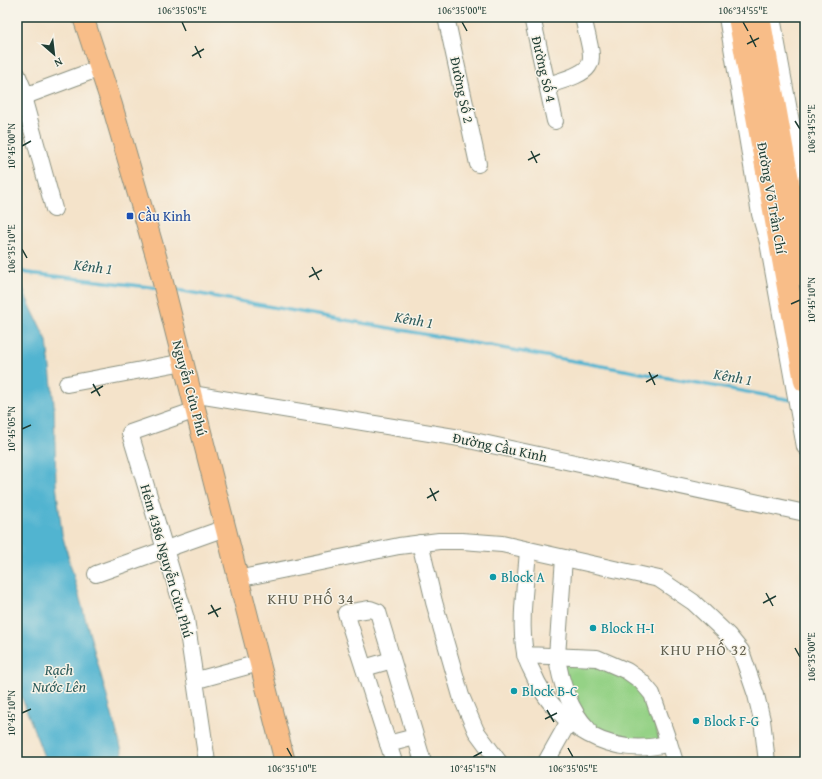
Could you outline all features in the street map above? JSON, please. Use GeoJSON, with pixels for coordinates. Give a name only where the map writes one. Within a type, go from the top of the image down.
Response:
{"type":"FeatureCollection","features":[{"type":"Feature","properties":{"kind":"highway","name":"Đường Võ Trần Chí"},"geometry":{"type":"LineString","coordinates":[[739,17],[800,378]]}},
{"type":"Feature","properties":{"kind":"highway","name":"Đường Võ Trần Chí"},"geometry":{"type":"LineString","coordinates":[[759,17],[805,276]]}},
{"type":"Feature","properties":{"kind":"main road","name":"Nguyễn Cửu Phú"},"geometry":{"type":"LineString","coordinates":[[83,17],[100,68],[158,262],[237,579],[285,762]]}},
{"type":"Feature","properties":{"kind":"street","name":"Đường Số 2"},"geometry":{"type":"LineString","coordinates":[[446,17],[478,164]]}},
{"type":"Feature","properties":{"kind":"street","name":"Đường Số 4"},"geometry":{"type":"LineString","coordinates":[[532,17],[555,121]]}},
{"type":"Feature","properties":{"kind":"street"},"geometry":{"type":"LineString","coordinates":[[548,85],[582,73],[588,69],[592,56],[583,17]]}},
{"type":"Feature","properties":{"kind":"street"},"geometry":{"type":"LineString","coordinates":[[727,17],[760,214],[800,378],[801,424],[805,447]]}},
{"type":"Feature","properties":{"kind":"street"},"geometry":{"type":"LineString","coordinates":[[772,17],[805,199]]}},
{"type":"Feature","properties":{"kind":"street"},"geometry":{"type":"LineString","coordinates":[[22,98],[100,68]]}},
{"type":"Feature","properties":{"kind":"street"},"geometry":{"type":"LineString","coordinates":[[17,74],[22,98],[54,209]]}},
{"type":"Feature","properties":{"kind":"street"},"geometry":{"type":"LineString","coordinates":[[67,384],[184,362]]}},
{"type":"Feature","properties":{"kind":"street","name":"Hẻm 4386 Nguyễn Cửu Phú"},"geometry":{"type":"LineString","coordinates":[[194,402],[130,433],[186,619],[197,680],[207,762]]}},
{"type":"Feature","properties":{"kind":"street","name":"Đường Cầu Kinh"},"geometry":{"type":"LineString","coordinates":[[194,402],[460,438],[805,513]]}},
{"type":"Feature","properties":{"kind":"street"},"geometry":{"type":"LineString","coordinates":[[96,574],[225,528]]}},
{"type":"Feature","properties":{"kind":"street"},"geometry":{"type":"LineString","coordinates":[[237,579],[420,543],[462,541],[502,544],[659,580],[693,602],[728,635],[741,651],[756,695],[762,720],[767,762]]}},
{"type":"Feature","properties":{"kind":"street"},"geometry":{"type":"LineString","coordinates":[[420,543],[434,602],[460,696],[476,731],[499,762]]}},
{"type":"Feature","properties":{"kind":"street"},"geometry":{"type":"LineString","coordinates":[[528,550],[523,638],[526,655],[540,688],[555,708],[569,721],[596,737],[616,746],[648,748],[669,743]]}},
{"type":"Feature","properties":{"kind":"street"},"geometry":{"type":"LineString","coordinates":[[564,558],[557,656],[559,669],[567,694],[580,721],[596,737]]}},
{"type":"Feature","properties":{"kind":"street"},"geometry":{"type":"LineString","coordinates":[[394,762],[346,613],[370,609],[378,612],[423,762]]}},
{"type":"Feature","properties":{"kind":"street"},"geometry":{"type":"LineString","coordinates":[[526,655],[597,658],[627,671],[641,680],[652,694],[675,762]]}},
{"type":"Feature","properties":{"kind":"street"},"geometry":{"type":"LineString","coordinates":[[364,668],[392,660]]}},
{"type":"Feature","properties":{"kind":"street"},"geometry":{"type":"LineString","coordinates":[[197,680],[259,663]]}},
{"type":"Feature","properties":{"kind":"street"},"geometry":{"type":"LineString","coordinates":[[546,762],[569,721]]}},
{"type":"Feature","properties":{"kind":"street"},"geometry":{"type":"LineString","coordinates":[[388,744],[416,736]]}},
{"type":"Feature","properties":{"kind":"green space"},"geometry":{"type":"Polygon","coordinates":[[[560,662],[607,668],[629,677],[638,685],[648,699],[659,739],[644,742],[631,741],[606,735],[595,728],[587,720],[574,699],[560,662]]]}},
{"type":"Feature","properties":{"kind":"water","name":"Rạch Nước Lên"},"geometry":{"type":"Polygon","coordinates":[[[17,269],[26,297],[47,341],[54,404],[56,484],[62,534],[125,762],[46,762],[17,685],[17,269]]]}},
{"type":"Feature","properties":{"kind":"waterway","name":"Kênh 1"},"geometry":{"type":"LineString","coordinates":[[17,270],[28,273],[158,288]]}},
{"type":"Feature","properties":{"kind":"waterway","name":"Kênh 1"},"geometry":{"type":"LineString","coordinates":[[172,289],[792,400]]}},
{"type":"Feature","properties":{"kind":"place","name":"Cầu Kinh"},"geometry":{"type":"Point","coordinates":[130,216]}},
{"type":"Feature","properties":{"kind":"place","name":"Block A"},"geometry":{"type":"Point","coordinates":[493,577]}},
{"type":"Feature","properties":{"kind":"place","name":"Block H-I"},"geometry":{"type":"Point","coordinates":[593,628]}},
{"type":"Feature","properties":{"kind":"place","name":"Block B-C"},"geometry":{"type":"Point","coordinates":[514,691]}},
{"type":"Feature","properties":{"kind":"place","name":"Block F-G"},"geometry":{"type":"Point","coordinates":[696,721]}},
{"type":"Feature","properties":{"kind":"district","name":"KHU PHỐ 34"},"geometry":{"type":"Point","coordinates":[311,599]}},
{"type":"Feature","properties":{"kind":"district","name":"KHU PHỐ 32"},"geometry":{"type":"Point","coordinates":[704,650]}}]}
